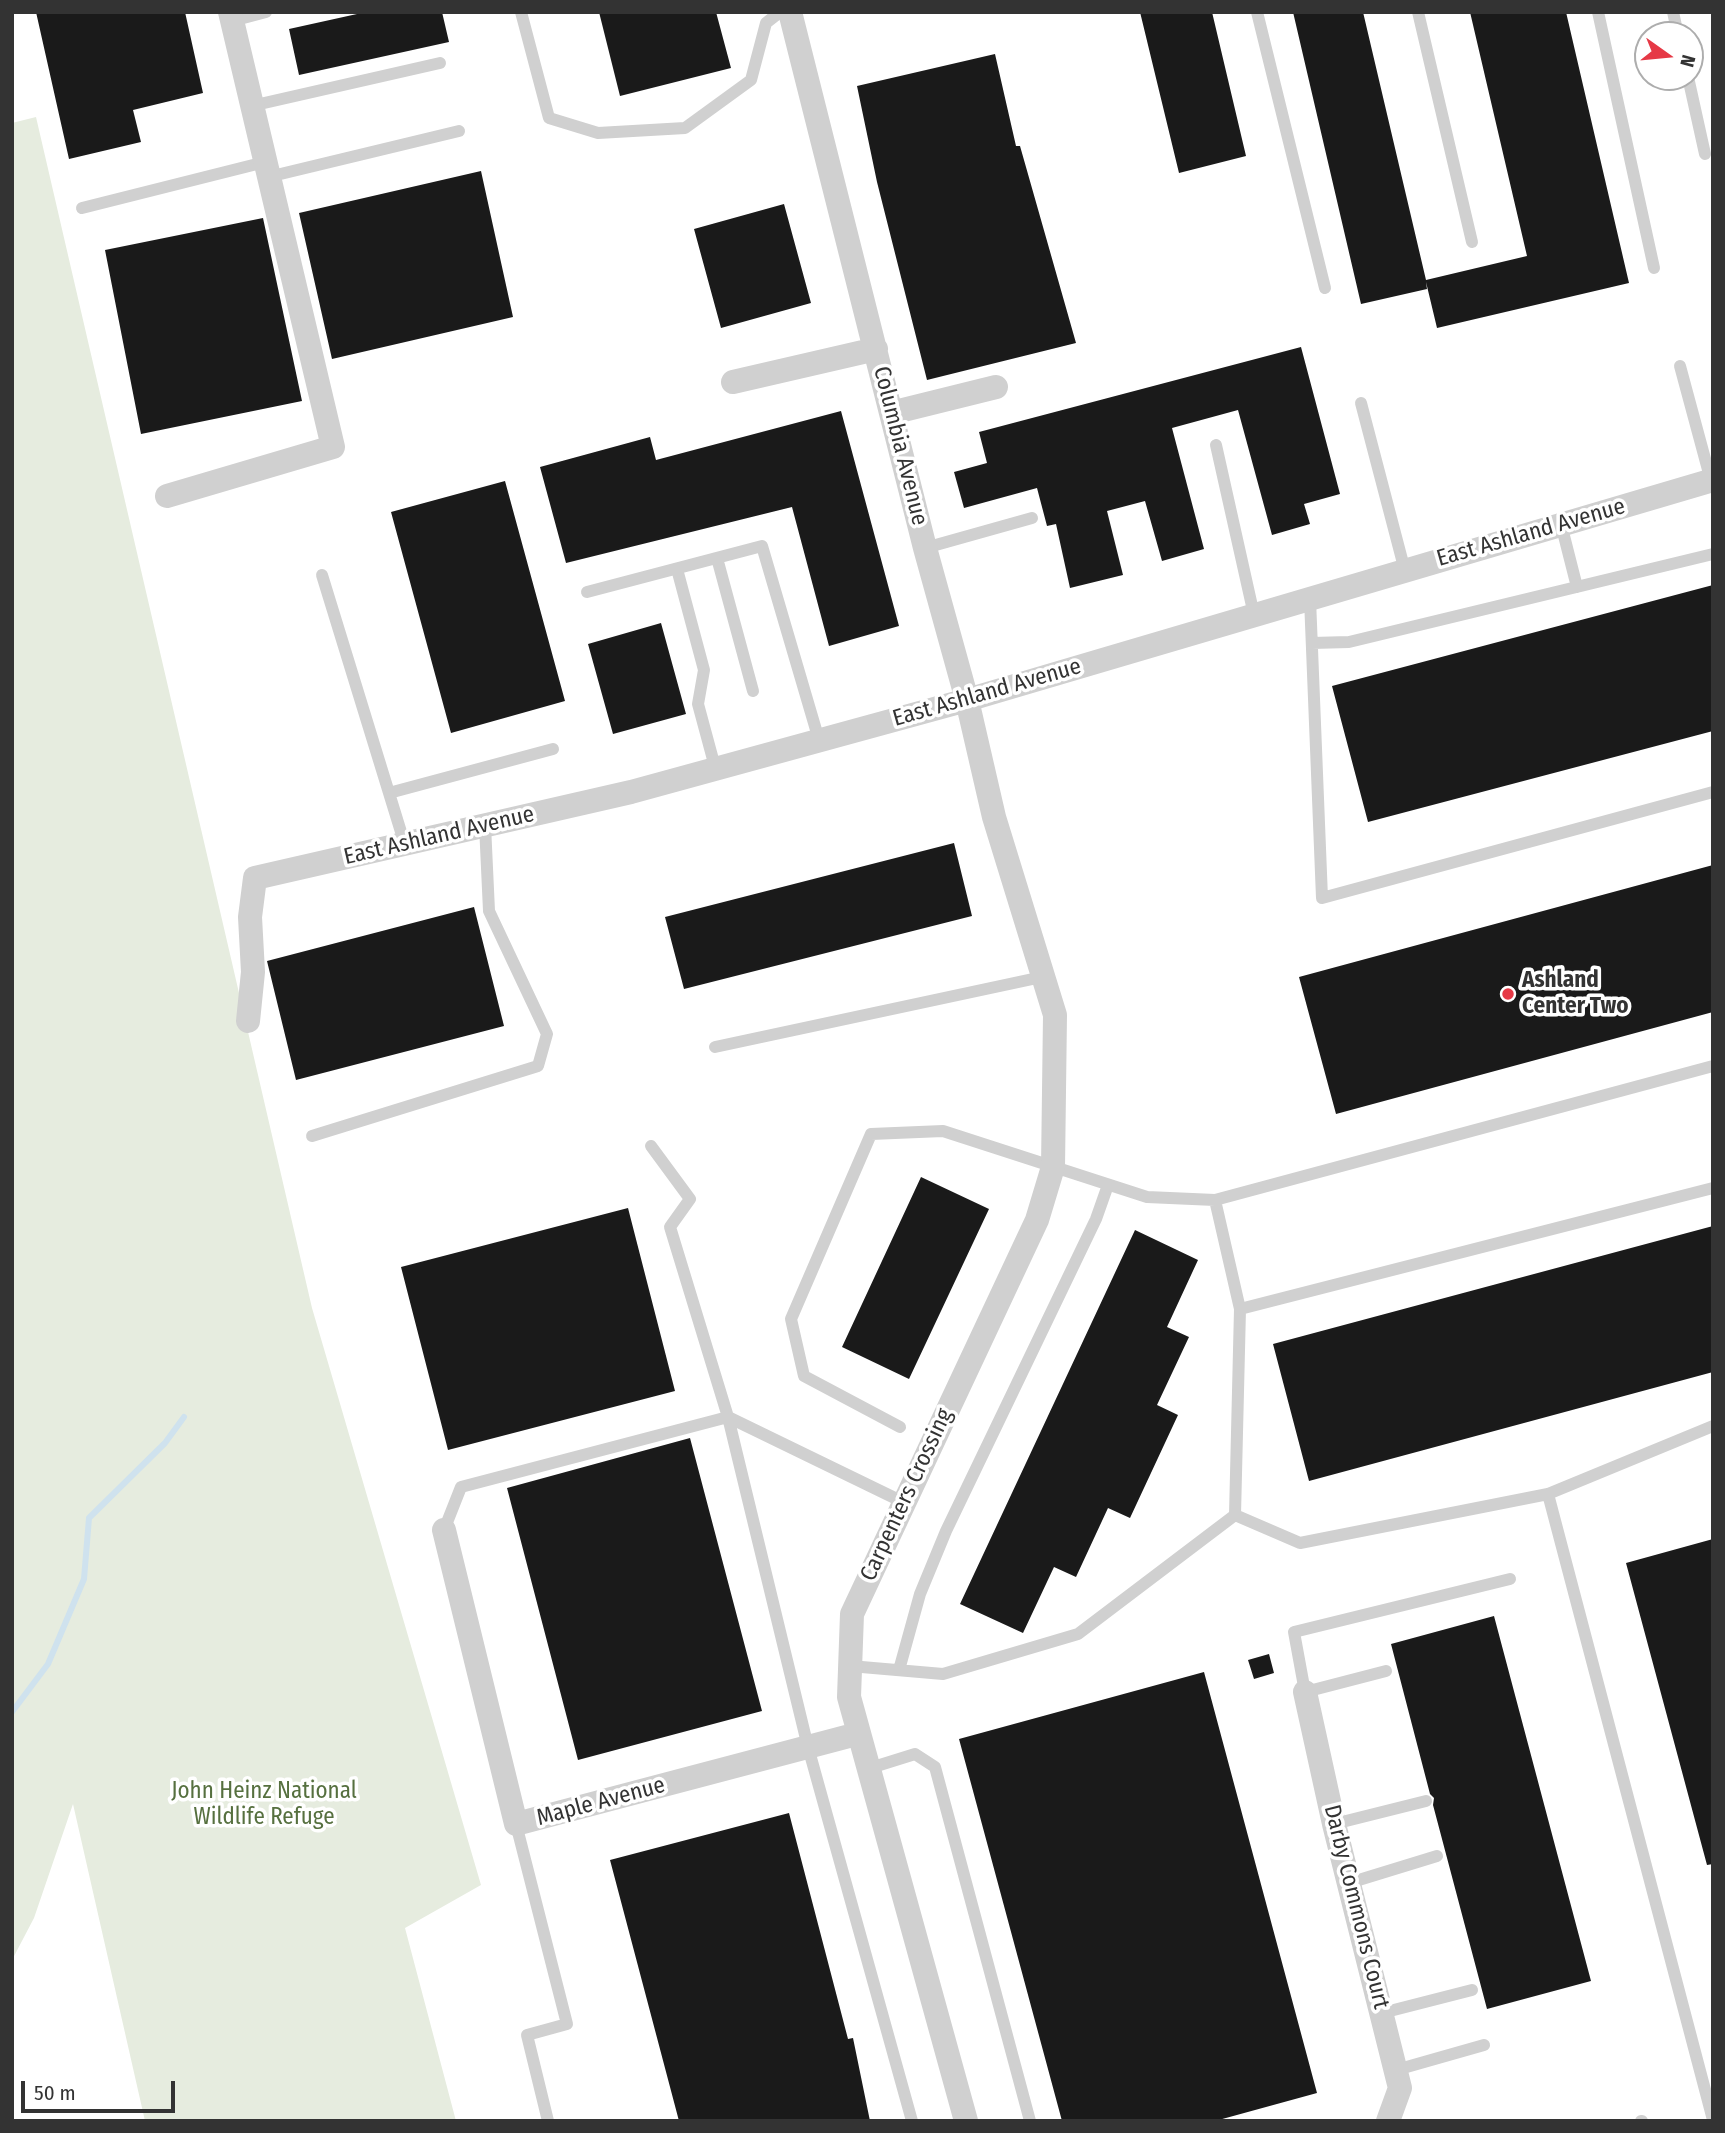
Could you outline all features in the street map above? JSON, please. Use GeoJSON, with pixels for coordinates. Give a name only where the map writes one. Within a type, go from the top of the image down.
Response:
{"type":"FeatureCollection","features":[{"type":"Feature","properties":{"kind":"street","name":"Columbia Avenue"},"geometry":{"type":"LineString","coordinates":[[790,12],[1012,880]]}},
{"type":"Feature","properties":{"kind":"street"},"geometry":{"type":"LineString","coordinates":[[167,496],[333,447],[231,16]]}},
{"type":"Feature","properties":{"kind":"street"},"geometry":{"type":"LineString","coordinates":[[733,382],[876,349]]}},
{"type":"Feature","properties":{"kind":"street"},"geometry":{"type":"LineString","coordinates":[[891,413],[996,387]]}},
{"type":"Feature","properties":{"kind":"street","name":"East Ashland Avenue"},"geometry":{"type":"LineString","coordinates":[[248,1021],[253,972],[250,917],[255,878],[631,792],[967,700],[1712,480]]}},
{"type":"Feature","properties":{"kind":"street","name":"Carpenters Crossing"},"geometry":{"type":"LineString","coordinates":[[966,2121],[857,1734],[849,1697],[850,1666],[852,1614],[1037,1220],[1053,1167],[1055,1015],[1012,880]]}},
{"type":"Feature","properties":{"kind":"street","name":"Maple Avenue"},"geometry":{"type":"LineString","coordinates":[[444,1530],[516,1825],[857,1734]]}},
{"type":"Feature","properties":{"kind":"street","name":"Darby Commons Court"},"geometry":{"type":"LineString","coordinates":[[1305,1692],[1334,1824],[1401,2088],[1388,2121]]}},
{"type":"Feature","properties":{"kind":"lane"},"geometry":{"type":"LineString","coordinates":[[231,16],[266,12]]}},
{"type":"Feature","properties":{"kind":"lane"},"geometry":{"type":"LineString","coordinates":[[521,12],[550,118],[598,134],[685,128],[751,80],[766,23],[780,12]]}},
{"type":"Feature","properties":{"kind":"lane"},"geometry":{"type":"LineString","coordinates":[[1257,12],[1325,288]]}},
{"type":"Feature","properties":{"kind":"lane"},"geometry":{"type":"LineString","coordinates":[[1418,12],[1472,242]]}},
{"type":"Feature","properties":{"kind":"lane"},"geometry":{"type":"LineString","coordinates":[[1598,12],[1654,268]]}},
{"type":"Feature","properties":{"kind":"lane"},"geometry":{"type":"LineString","coordinates":[[253,114],[440,63]]}},
{"type":"Feature","properties":{"kind":"lane"},"geometry":{"type":"LineString","coordinates":[[1691,91],[1705,153]]}},
{"type":"Feature","properties":{"kind":"lane"},"geometry":{"type":"LineString","coordinates":[[82,208],[459,131]]}},
{"type":"Feature","properties":{"kind":"lane"},"geometry":{"type":"LineString","coordinates":[[1680,366],[1712,480]]}},
{"type":"Feature","properties":{"kind":"lane"},"geometry":{"type":"LineString","coordinates":[[1361,403],[1405,571]]}},
{"type":"Feature","properties":{"kind":"lane"},"geometry":{"type":"LineString","coordinates":[[1216,445],[1254,615]]}},
{"type":"Feature","properties":{"kind":"lane"},"geometry":{"type":"LineString","coordinates":[[925,548],[1031,518]]}},
{"type":"Feature","properties":{"kind":"lane"},"geometry":{"type":"LineString","coordinates":[[1561,524],[1577,587]]}},
{"type":"Feature","properties":{"kind":"lane"},"geometry":{"type":"LineString","coordinates":[[587,592],[762,546],[819,740]]}},
{"type":"Feature","properties":{"kind":"lane"},"geometry":{"type":"LineString","coordinates":[[1312,643],[1349,642],[1713,554]]}},
{"type":"Feature","properties":{"kind":"lane"},"geometry":{"type":"LineString","coordinates":[[717,558],[753,691]]}},
{"type":"Feature","properties":{"kind":"lane"},"geometry":{"type":"LineString","coordinates":[[677,569],[704,670],[698,704],[715,767]]}},
{"type":"Feature","properties":{"kind":"lane"},"geometry":{"type":"LineString","coordinates":[[322,575],[405,845]]}},
{"type":"Feature","properties":{"kind":"lane"},"geometry":{"type":"LineString","coordinates":[[1310,599],[1322,898],[1713,792]]}},
{"type":"Feature","properties":{"kind":"lane"},"geometry":{"type":"LineString","coordinates":[[389,793],[553,749]]}},
{"type":"Feature","properties":{"kind":"lane"},"geometry":{"type":"LineString","coordinates":[[312,1136],[538,1066],[547,1034],[489,911],[485,825]]}},
{"type":"Feature","properties":{"kind":"lane"},"geometry":{"type":"LineString","coordinates":[[715,1047],[1042,977]]}},
{"type":"Feature","properties":{"kind":"lane"},"geometry":{"type":"LineString","coordinates":[[900,1427],[804,1377],[792,1319],[871,1134],[943,1131],[1147,1197],[1215,1200],[1713,1066]]}},
{"type":"Feature","properties":{"kind":"lane"},"geometry":{"type":"LineString","coordinates":[[651,1146],[690,1199],[670,1227],[727,1417],[808,1747],[912,2121]]}},
{"type":"Feature","properties":{"kind":"lane"},"geometry":{"type":"LineString","coordinates":[[899,1670],[920,1594],[946,1531],[1096,1219],[1108,1185]]}},
{"type":"Feature","properties":{"kind":"lane"},"geometry":{"type":"LineString","coordinates":[[1240,1309],[1713,1188]]}},
{"type":"Feature","properties":{"kind":"lane"},"geometry":{"type":"LineString","coordinates":[[1215,1200],[1240,1309],[1235,1514]]}},
{"type":"Feature","properties":{"kind":"lane"},"geometry":{"type":"LineString","coordinates":[[444,1530],[461,1487],[727,1417],[904,1502]]}},
{"type":"Feature","properties":{"kind":"lane"},"geometry":{"type":"LineString","coordinates":[[1235,1514],[1300,1543],[1548,1494],[1713,1426]]}},
{"type":"Feature","properties":{"kind":"lane"},"geometry":{"type":"LineString","coordinates":[[1548,1494],[1713,2120]]}},
{"type":"Feature","properties":{"kind":"lane"},"geometry":{"type":"LineString","coordinates":[[850,1666],[943,1674],[1078,1634],[1235,1514]]}},
{"type":"Feature","properties":{"kind":"lane"},"geometry":{"type":"LineString","coordinates":[[1386,1671],[1305,1692],[1294,1632],[1510,1579]]}},
{"type":"Feature","properties":{"kind":"lane"},"geometry":{"type":"LineString","coordinates":[[867,1769],[915,1754],[935,1767],[1030,2121]]}},
{"type":"Feature","properties":{"kind":"lane"},"geometry":{"type":"LineString","coordinates":[[1334,1824],[1426,1801]]}},
{"type":"Feature","properties":{"kind":"lane"},"geometry":{"type":"LineString","coordinates":[[516,1825],[567,2024],[527,2035],[548,2121]]}},
{"type":"Feature","properties":{"kind":"lane"},"geometry":{"type":"LineString","coordinates":[[1349,1883],[1437,1856]]}},
{"type":"Feature","properties":{"kind":"lane"},"geometry":{"type":"LineString","coordinates":[[1382,2013],[1472,1990]]}},
{"type":"Feature","properties":{"kind":"lane"},"geometry":{"type":"LineString","coordinates":[[1396,2070],[1484,2045]]}},
{"type":"Feature","properties":{"kind":"green space","name":"John Heinz National Wildlife Refuge"},"geometry":{"type":"Polygon","coordinates":[[[36,117],[312,1308],[481,1885],[405,1928],[456,2121],[145,2121],[73,1804],[34,1918],[12,1960],[12,123],[36,117]]]}},
{"type":"Feature","properties":{"kind":"building"},"geometry":{"type":"Polygon","coordinates":[[[36,12],[185,12],[203,93],[133,110],[141,142],[69,159],[36,12]]]}},
{"type":"Feature","properties":{"kind":"building"},"geometry":{"type":"Polygon","coordinates":[[[366,12],[442,12],[449,42],[299,75],[289,29],[366,12]]]}},
{"type":"Feature","properties":{"kind":"building"},"geometry":{"type":"Polygon","coordinates":[[[599,12],[716,12],[731,68],[620,96],[599,12]]]}},
{"type":"Feature","properties":{"kind":"building"},"geometry":{"type":"Polygon","coordinates":[[[1140,12],[1212,12],[1246,156],[1179,173],[1140,12]]]}},
{"type":"Feature","properties":{"kind":"building"},"geometry":{"type":"Polygon","coordinates":[[[1293,12],[1363,12],[1426,280],[1527,256],[1470,12],[1566,12],[1629,283],[1437,328],[1426,282],[1427,289],[1361,304],[1293,12]]]}},
{"type":"Feature","properties":{"kind":"building"},"geometry":{"type":"Polygon","coordinates":[[[995,54],[1016,146],[1020,146],[1076,343],[927,380],[877,182],[857,86],[995,54]]]}},
{"type":"Feature","properties":{"kind":"building"},"geometry":{"type":"Polygon","coordinates":[[[481,171],[513,317],[332,359],[299,213],[481,171]]]}},
{"type":"Feature","properties":{"kind":"building"},"geometry":{"type":"Polygon","coordinates":[[[784,204],[811,303],[721,328],[694,229],[784,204]]]}},
{"type":"Feature","properties":{"kind":"building"},"geometry":{"type":"Polygon","coordinates":[[[263,218],[302,401],[141,434],[105,250],[263,218]]]}},
{"type":"Feature","properties":{"kind":"building"},"geometry":{"type":"Polygon","coordinates":[[[1301,347],[1340,494],[1304,504],[1310,524],[1272,535],[1238,410],[1172,428],[1204,549],[1162,561],[1145,501],[1107,511],[1123,575],[1070,588],[1056,524],[1047,526],[1037,488],[964,508],[954,472],[987,463],[979,432],[1301,347]]]}},
{"type":"Feature","properties":{"kind":"building"},"geometry":{"type":"Polygon","coordinates":[[[841,411],[899,626],[829,646],[792,507],[566,563],[540,467],[650,437],[656,460],[841,411]]]}},
{"type":"Feature","properties":{"kind":"building"},"geometry":{"type":"Polygon","coordinates":[[[505,481],[565,701],[451,733],[391,512],[505,481]]]}},
{"type":"Feature","properties":{"kind":"building"},"geometry":{"type":"Polygon","coordinates":[[[1713,585],[1713,731],[1368,822],[1332,686],[1713,585]]]}},
{"type":"Feature","properties":{"kind":"building"},"geometry":{"type":"Polygon","coordinates":[[[661,623],[686,714],[613,734],[588,644],[661,623]]]}},
{"type":"Feature","properties":{"kind":"building"},"geometry":{"type":"Polygon","coordinates":[[[954,843],[972,916],[684,989],[665,917],[954,843]]]}},
{"type":"Feature","properties":{"kind":"building","name":"Ashland Center Two"},"geometry":{"type":"Polygon","coordinates":[[[1713,865],[1713,1012],[1336,1114],[1299,977],[1713,865]]]}},
{"type":"Feature","properties":{"kind":"building"},"geometry":{"type":"Polygon","coordinates":[[[474,907],[504,1026],[296,1080],[267,961],[474,907]]]}},
{"type":"Feature","properties":{"kind":"building"},"geometry":{"type":"Polygon","coordinates":[[[921,1177],[989,1209],[909,1379],[842,1347],[921,1177]]]}},
{"type":"Feature","properties":{"kind":"building"},"geometry":{"type":"Polygon","coordinates":[[[628,1208],[675,1391],[448,1450],[401,1267],[628,1208]]]}},
{"type":"Feature","properties":{"kind":"building"},"geometry":{"type":"Polygon","coordinates":[[[1713,1226],[1713,1372],[1309,1481],[1273,1344],[1713,1226]]]}},
{"type":"Feature","properties":{"kind":"building"},"geometry":{"type":"Polygon","coordinates":[[[1135,1230],[1198,1260],[1167,1327],[1189,1337],[1157,1405],[1178,1415],[1130,1518],[1108,1508],[1076,1577],[1054,1567],[1023,1633],[960,1604],[1135,1230]]]}},
{"type":"Feature","properties":{"kind":"building"},"geometry":{"type":"Polygon","coordinates":[[[690,1438],[762,1711],[578,1760],[507,1488],[690,1438]]]}},
{"type":"Feature","properties":{"kind":"building"},"geometry":{"type":"Polygon","coordinates":[[[1713,1539],[1713,1864],[1707,1865],[1626,1563],[1713,1539]]]}},
{"type":"Feature","properties":{"kind":"building"},"geometry":{"type":"Polygon","coordinates":[[[1494,1616],[1591,1981],[1487,2009],[1433,1805],[1434,1798],[1430,1794],[1391,1644],[1494,1616]]]}},
{"type":"Feature","properties":{"kind":"building"},"geometry":{"type":"Polygon","coordinates":[[[1269,1654],[1274,1673],[1254,1679],[1248,1660],[1269,1654]]]}},
{"type":"Feature","properties":{"kind":"building"},"geometry":{"type":"Polygon","coordinates":[[[1204,1672],[1317,2093],[1215,2121],[1062,2121],[959,1739],[1204,1672]]]}},
{"type":"Feature","properties":{"kind":"building"},"geometry":{"type":"Polygon","coordinates":[[[789,1813],[848,2039],[853,2038],[870,2121],[679,2121],[610,1860],[789,1813]]]}},
{"type":"Feature","properties":{"kind":"waterway"},"geometry":{"type":"LineString","coordinates":[[12,1712],[48,1664],[84,1579],[89,1518],[165,1443],[184,1417]]}},
{"type":"Feature","properties":{"kind":"place","name":"Ashland Center Two"},"geometry":{"type":"Point","coordinates":[1508,994]}}]}
